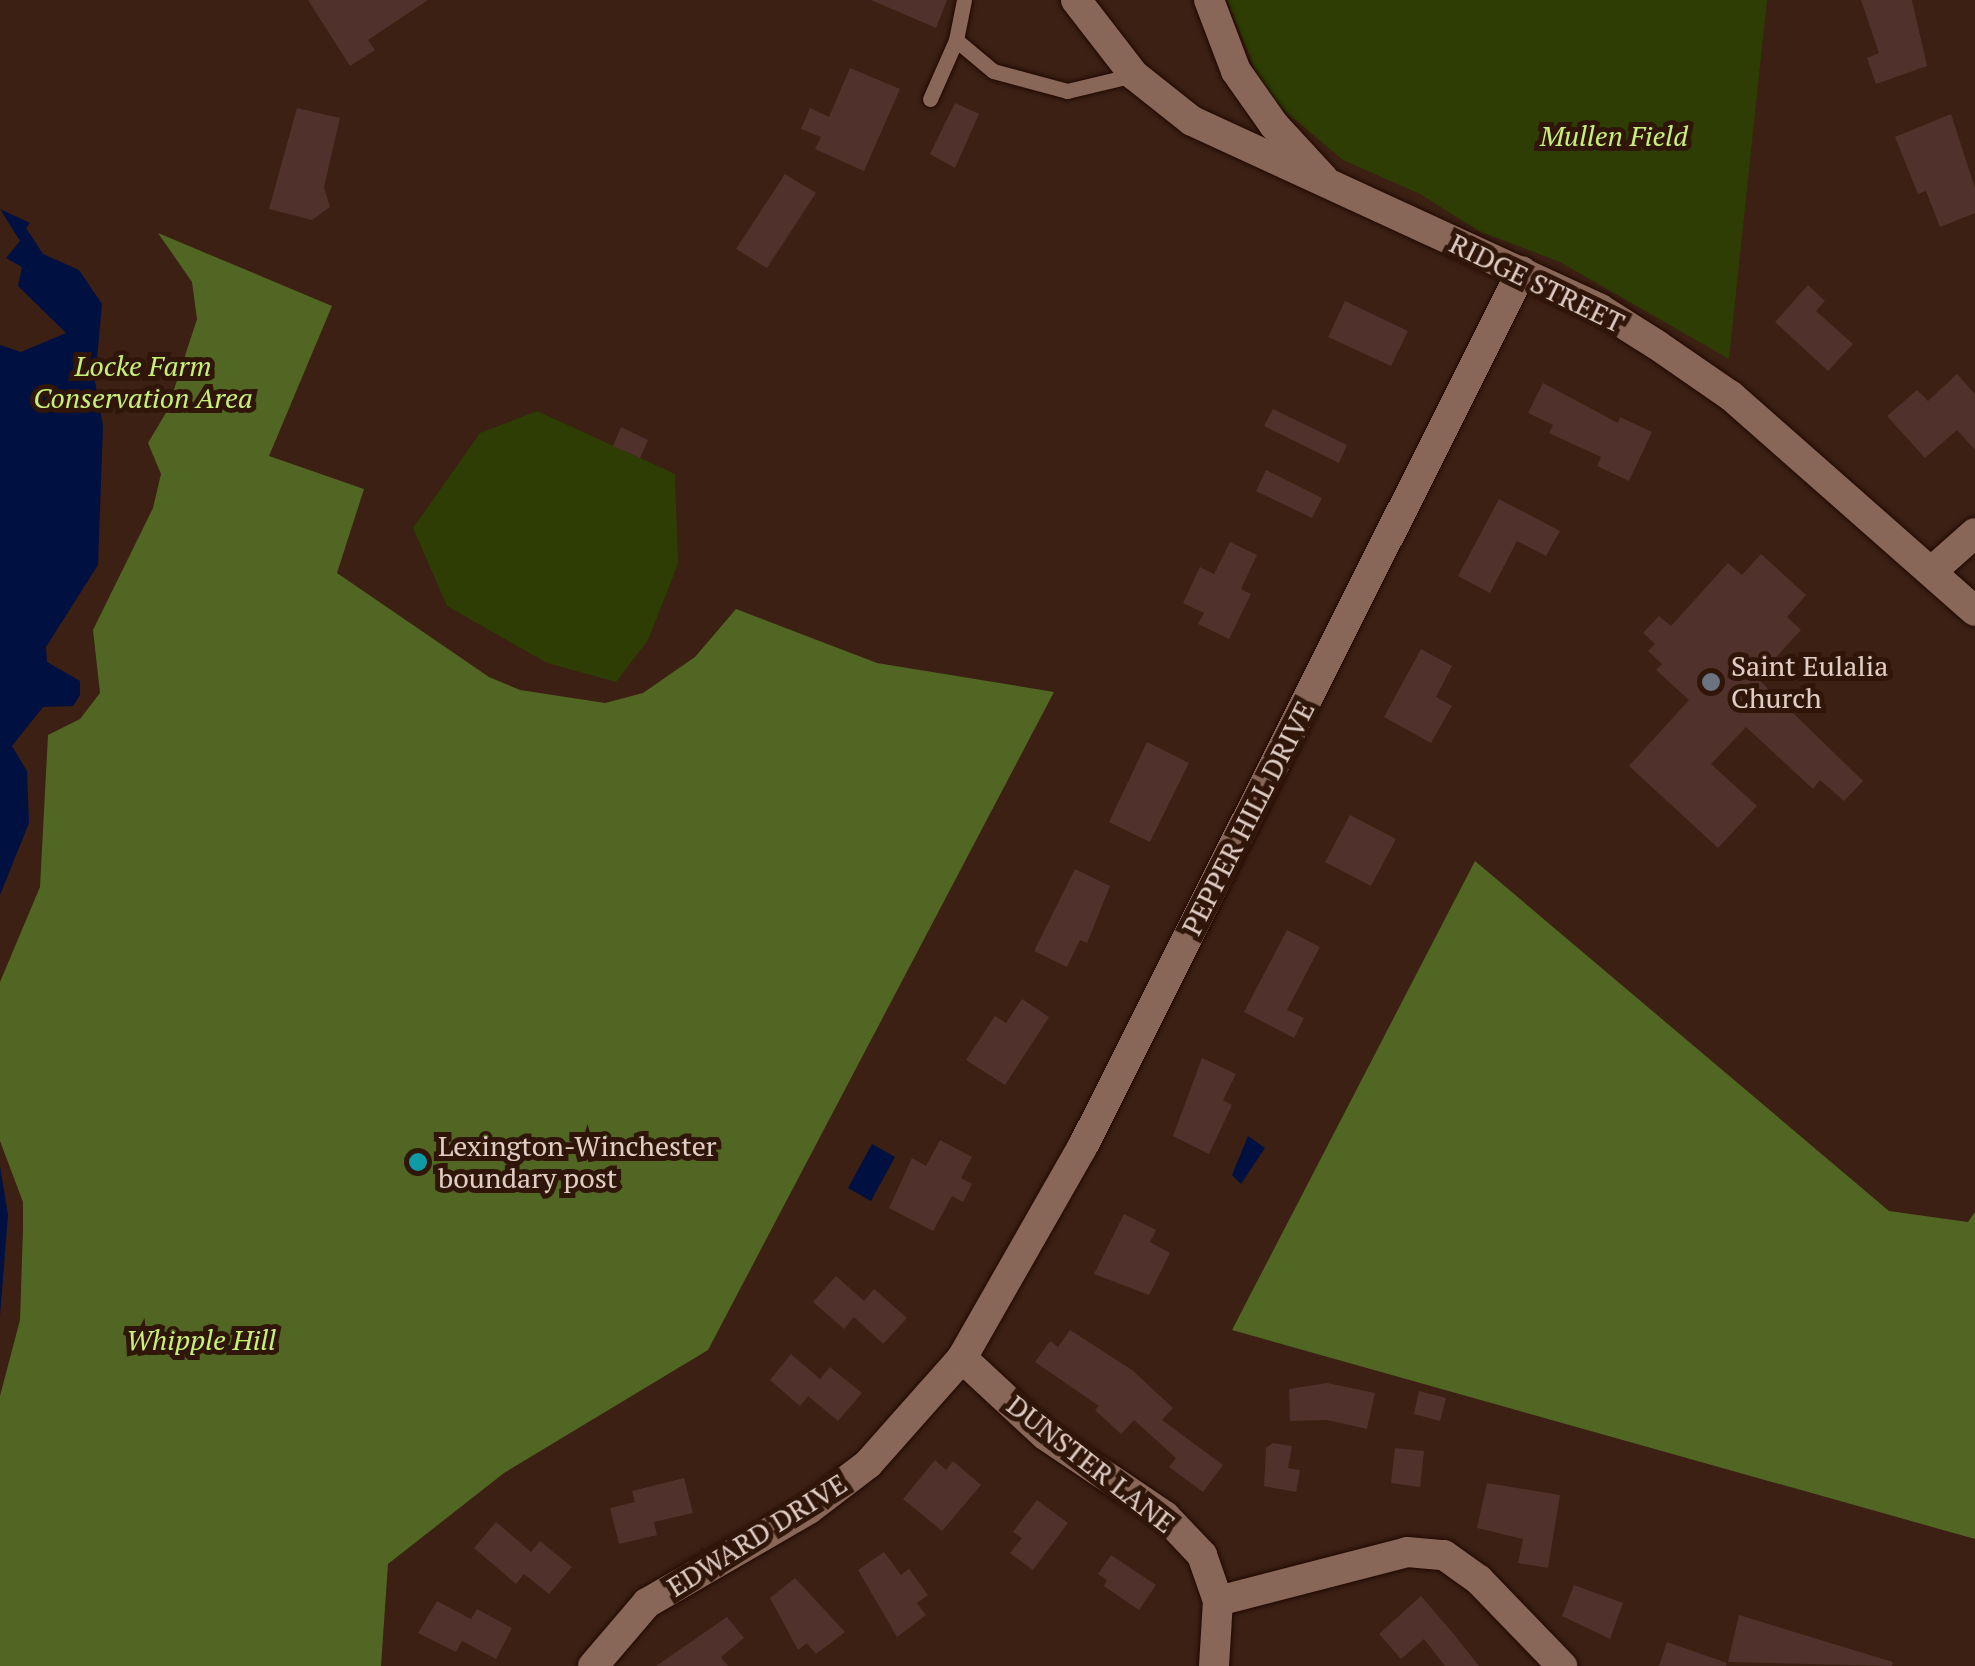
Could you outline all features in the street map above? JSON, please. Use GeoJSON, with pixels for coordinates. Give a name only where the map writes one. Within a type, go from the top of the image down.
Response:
{"type":"FeatureCollection","features":[{"type":"Feature","properties":{"kind":"street","name":"RIDGE STREET"},"geometry":{"type":"LineString","coordinates":[[1076,0],[1134,75],[1192,121],[1600,308],[1731,396],[1975,611]]}},
{"type":"Feature","properties":{"kind":"street"},"geometry":{"type":"LineString","coordinates":[[1209,0],[1236,71],[1274,126],[1332,188]]}},
{"type":"Feature","properties":{"kind":"street","name":"PEPPER HILL DRIVE"},"geometry":{"type":"LineString","coordinates":[[962,1358],[1082,1148],[1522,272]]}},
{"type":"Feature","properties":{"kind":"street"},"geometry":{"type":"LineString","coordinates":[[1932,572],[1975,533]]}},
{"type":"Feature","properties":{"kind":"street","name":"DUNSTER LANE"},"geometry":{"type":"LineString","coordinates":[[962,1358],[1045,1435],[1166,1516],[1202,1555],[1218,1601]]}},
{"type":"Feature","properties":{"kind":"street","name":"EDWARD DRIVE"},"geometry":{"type":"LineString","coordinates":[[593,1666],[646,1603],[809,1509],[868,1464],[962,1358]]}},
{"type":"Feature","properties":{"kind":"street"},"geometry":{"type":"LineString","coordinates":[[1214,1666],[1218,1601],[1407,1552],[1444,1555],[1479,1580],[1562,1666]]}},
{"type":"Feature","properties":{"kind":"lane"},"geometry":{"type":"LineString","coordinates":[[930,99],[956,40],[964,0]]}},
{"type":"Feature","properties":{"kind":"lane"},"geometry":{"type":"LineString","coordinates":[[956,40],[993,71],[1067,91],[1134,75]]}},
{"type":"Feature","properties":{"kind":"green space","name":"Mullen Field"},"geometry":{"type":"Polygon","coordinates":[[[1227,0],[1767,0],[1729,359],[1560,262],[1479,231],[1420,194],[1343,160],[1265,94],[1227,0]]]}},
{"type":"Feature","properties":{"kind":"green space","name":"Whipple Hill"},"geometry":{"type":"Polygon","coordinates":[[[158,233],[332,306],[269,456],[364,489],[337,573],[489,677],[520,690],[605,703],[643,693],[695,657],[736,609],[877,663],[1054,692],[708,1350],[504,1473],[388,1564],[381,1666],[0,1666],[0,1396],[20,1320],[23,1202],[0,1141],[0,982],[40,887],[48,735],[80,719],[100,693],[93,630],[153,508],[161,474],[148,443],[167,411],[197,319],[192,282],[158,233]]]}},
{"type":"Feature","properties":{"kind":"green space"},"geometry":{"type":"Polygon","coordinates":[[[537,411],[675,474],[678,564],[648,640],[616,682],[547,663],[447,606],[413,528],[480,433],[537,411]]]}},
{"type":"Feature","properties":{"kind":"green space"},"geometry":{"type":"Polygon","coordinates":[[[1475,861],[1889,1211],[1968,1222],[1975,1212],[1975,1539],[1232,1330],[1475,861]]]}},
{"type":"Feature","properties":{"kind":"shaded area"},"geometry":{"type":"Polygon","coordinates":[[[0,209],[30,223],[26,228],[43,254],[79,270],[102,304],[95,381],[103,426],[98,565],[46,647],[47,662],[80,681],[80,695],[73,706],[43,707],[12,746],[27,771],[29,823],[0,895],[0,345],[21,352],[66,333],[18,286],[22,267],[6,258],[20,241],[0,209]]]}},
{"type":"Feature","properties":{"kind":"shaded area"},"geometry":{"type":"Polygon","coordinates":[[[1248,1136],[1265,1148],[1241,1184],[1232,1175],[1248,1136]]]}},
{"type":"Feature","properties":{"kind":"shaded area"},"geometry":{"type":"Polygon","coordinates":[[[872,1144],[895,1157],[871,1201],[848,1188],[872,1144]]]}},
{"type":"Feature","properties":{"kind":"shaded area"},"geometry":{"type":"Polygon","coordinates":[[[0,1166],[8,1215],[0,1316],[0,1166]]]}},
{"type":"Feature","properties":{"kind":"building"},"geometry":{"type":"Polygon","coordinates":[[[308,0],[428,0],[368,40],[375,50],[350,66],[308,0]]]}},
{"type":"Feature","properties":{"kind":"building"},"geometry":{"type":"Polygon","coordinates":[[[871,0],[947,0],[936,28],[871,0]]]}},
{"type":"Feature","properties":{"kind":"building"},"geometry":{"type":"Polygon","coordinates":[[[1861,0],[1912,0],[1927,66],[1876,84],[1867,58],[1879,53],[1861,0]]]}},
{"type":"Feature","properties":{"kind":"building"},"geometry":{"type":"Polygon","coordinates":[[[850,68],[900,89],[864,171],[815,149],[821,137],[801,129],[810,108],[829,117],[850,68]]]}},
{"type":"Feature","properties":{"kind":"building"},"geometry":{"type":"Polygon","coordinates":[[[955,103],[979,114],[955,168],[930,154],[955,103]]]}},
{"type":"Feature","properties":{"kind":"building"},"geometry":{"type":"Polygon","coordinates":[[[297,108],[340,118],[324,187],[330,207],[312,220],[269,209],[297,108]]]}},
{"type":"Feature","properties":{"kind":"building"},"geometry":{"type":"Polygon","coordinates":[[[1951,114],[1975,188],[1975,213],[1940,227],[1926,191],[1918,194],[1895,137],[1951,114]]]}},
{"type":"Feature","properties":{"kind":"building"},"geometry":{"type":"Polygon","coordinates":[[[785,174],[816,193],[767,268],[736,249],[785,174]]]}},
{"type":"Feature","properties":{"kind":"building"},"geometry":{"type":"Polygon","coordinates":[[[1808,285],[1825,301],[1816,311],[1853,344],[1828,371],[1775,322],[1808,285]]]}},
{"type":"Feature","properties":{"kind":"building"},"geometry":{"type":"Polygon","coordinates":[[[1345,301],[1408,331],[1391,366],[1328,337],[1345,301]]]}},
{"type":"Feature","properties":{"kind":"building"},"geometry":{"type":"Polygon","coordinates":[[[1957,374],[1975,394],[1975,450],[1957,430],[1925,458],[1887,416],[1917,390],[1928,401],[1957,374]]]}},
{"type":"Feature","properties":{"kind":"building"},"geometry":{"type":"Polygon","coordinates":[[[1543,383],[1618,423],[1620,417],[1652,432],[1629,481],[1597,466],[1601,457],[1549,433],[1553,425],[1528,413],[1543,383]]]}},
{"type":"Feature","properties":{"kind":"building"},"geometry":{"type":"Polygon","coordinates":[[[1273,409],[1347,445],[1339,463],[1264,426],[1273,409]]]}},
{"type":"Feature","properties":{"kind":"building"},"geometry":{"type":"Polygon","coordinates":[[[621,427],[648,440],[640,458],[613,446],[621,427]]]}},
{"type":"Feature","properties":{"kind":"building"},"geometry":{"type":"Polygon","coordinates":[[[1266,470],[1322,498],[1312,518],[1256,491],[1266,470]]]}},
{"type":"Feature","properties":{"kind":"building"},"geometry":{"type":"Polygon","coordinates":[[[1499,499],[1560,531],[1546,556],[1517,541],[1490,593],[1458,576],[1499,499]]]}},
{"type":"Feature","properties":{"kind":"building"},"geometry":{"type":"Polygon","coordinates":[[[1230,542],[1257,555],[1241,589],[1251,594],[1229,639],[1198,624],[1204,613],[1183,603],[1200,567],[1214,574],[1230,542]]]}},
{"type":"Feature","properties":{"kind":"building","name":"Saint Eulalia Church"},"geometry":{"type":"Polygon","coordinates":[[[1761,554],[1806,595],[1787,617],[1801,630],[1757,678],[1863,781],[1844,801],[1820,780],[1813,789],[1746,727],[1711,764],[1757,806],[1718,848],[1629,766],[1689,700],[1656,670],[1662,664],[1648,651],[1655,644],[1643,633],[1659,616],[1671,626],[1728,563],[1742,575],[1761,554]]]}},
{"type":"Feature","properties":{"kind":"building"},"geometry":{"type":"Polygon","coordinates":[[[1421,649],[1452,666],[1436,697],[1452,706],[1431,743],[1384,717],[1421,649]]]}},
{"type":"Feature","properties":{"kind":"building"},"geometry":{"type":"Polygon","coordinates":[[[1147,742],[1189,763],[1150,842],[1109,822],[1147,742]]]}},
{"type":"Feature","properties":{"kind":"building"},"geometry":{"type":"Polygon","coordinates":[[[1350,815],[1396,839],[1371,886],[1325,862],[1350,815]]]}},
{"type":"Feature","properties":{"kind":"building"},"geometry":{"type":"Polygon","coordinates":[[[1075,869],[1110,886],[1087,943],[1080,940],[1067,967],[1034,951],[1075,869]]]}},
{"type":"Feature","properties":{"kind":"building"},"geometry":{"type":"Polygon","coordinates":[[[1287,930],[1320,947],[1287,1010],[1304,1018],[1294,1038],[1244,1012],[1287,930]]]}},
{"type":"Feature","properties":{"kind":"building"},"geometry":{"type":"Polygon","coordinates":[[[1022,999],[1049,1017],[1005,1085],[966,1060],[995,1016],[1006,1023],[1022,999]]]}},
{"type":"Feature","properties":{"kind":"building"},"geometry":{"type":"Polygon","coordinates":[[[1202,1058],[1236,1074],[1223,1100],[1232,1105],[1209,1154],[1173,1136],[1202,1058]]]}},
{"type":"Feature","properties":{"kind":"building"},"geometry":{"type":"Polygon","coordinates":[[[940,1140],[972,1157],[961,1178],[972,1184],[963,1202],[952,1196],[933,1231],[889,1208],[912,1158],[926,1166],[940,1140]]]}},
{"type":"Feature","properties":{"kind":"building"},"geometry":{"type":"Polygon","coordinates":[[[1124,1214],[1156,1230],[1150,1242],[1170,1253],[1149,1295],[1094,1274],[1124,1214]]]}},
{"type":"Feature","properties":{"kind":"building"},"geometry":{"type":"Polygon","coordinates":[[[836,1276],[864,1301],[874,1289],[907,1318],[883,1344],[854,1317],[844,1329],[813,1302],[836,1276]]]}},
{"type":"Feature","properties":{"kind":"building"},"geometry":{"type":"Polygon","coordinates":[[[1070,1330],[1132,1370],[1173,1408],[1162,1420],[1223,1465],[1203,1492],[1169,1467],[1176,1458],[1134,1420],[1121,1434],[1095,1410],[1099,1406],[1035,1362],[1050,1341],[1058,1347],[1070,1330]]]}},
{"type":"Feature","properties":{"kind":"building"},"geometry":{"type":"Polygon","coordinates":[[[791,1354],[820,1379],[830,1367],[862,1393],[838,1421],[808,1396],[800,1406],[770,1380],[791,1354]]]}},
{"type":"Feature","properties":{"kind":"building"},"geometry":{"type":"Polygon","coordinates":[[[1327,1383],[1375,1393],[1367,1429],[1327,1420],[1290,1421],[1289,1389],[1327,1383]]]}},
{"type":"Feature","properties":{"kind":"building"},"geometry":{"type":"Polygon","coordinates":[[[1419,1391],[1446,1398],[1440,1421],[1414,1414],[1419,1391]]]}},
{"type":"Feature","properties":{"kind":"building"},"geometry":{"type":"Polygon","coordinates":[[[1273,1443],[1292,1446],[1288,1468],[1300,1470],[1296,1492],[1264,1486],[1266,1448],[1273,1443]]]}},
{"type":"Feature","properties":{"kind":"building"},"geometry":{"type":"Polygon","coordinates":[[[1395,1448],[1424,1451],[1420,1487],[1391,1483],[1395,1448]]]}},
{"type":"Feature","properties":{"kind":"building"},"geometry":{"type":"Polygon","coordinates":[[[935,1460],[946,1470],[953,1461],[981,1485],[942,1531],[903,1499],[935,1460]]]}},
{"type":"Feature","properties":{"kind":"building"},"geometry":{"type":"Polygon","coordinates":[[[684,1478],[693,1513],[654,1522],[657,1535],[619,1544],[610,1508],[635,1502],[632,1491],[684,1478]]]}},
{"type":"Feature","properties":{"kind":"building"},"geometry":{"type":"Polygon","coordinates":[[[1487,1483],[1560,1495],[1548,1568],[1518,1563],[1523,1539],[1477,1528],[1487,1483]]]}},
{"type":"Feature","properties":{"kind":"building"},"geometry":{"type":"Polygon","coordinates":[[[1037,1500],[1068,1523],[1033,1570],[1010,1553],[1022,1538],[1013,1532],[1037,1500]]]}},
{"type":"Feature","properties":{"kind":"building"},"geometry":{"type":"Polygon","coordinates":[[[496,1522],[531,1552],[540,1541],[572,1567],[549,1594],[524,1574],[516,1584],[474,1548],[496,1522]]]}},
{"type":"Feature","properties":{"kind":"building"},"geometry":{"type":"Polygon","coordinates":[[[884,1552],[901,1575],[909,1569],[928,1595],[917,1603],[926,1615],[897,1637],[858,1570],[884,1552]]]}},
{"type":"Feature","properties":{"kind":"building"},"geometry":{"type":"Polygon","coordinates":[[[1111,1555],[1156,1585],[1139,1610],[1104,1586],[1107,1580],[1098,1574],[1111,1555]]]}},
{"type":"Feature","properties":{"kind":"building"},"geometry":{"type":"Polygon","coordinates":[[[795,1578],[845,1632],[816,1654],[807,1643],[798,1650],[770,1598],[795,1578]]]}},
{"type":"Feature","properties":{"kind":"building"},"geometry":{"type":"Polygon","coordinates":[[[1574,1585],[1623,1603],[1610,1639],[1562,1616],[1574,1585]]]}},
{"type":"Feature","properties":{"kind":"building"},"geometry":{"type":"Polygon","coordinates":[[[1421,1596],[1479,1666],[1445,1666],[1424,1639],[1401,1659],[1379,1634],[1421,1596]]]}},
{"type":"Feature","properties":{"kind":"building"},"geometry":{"type":"Polygon","coordinates":[[[437,1601],[471,1619],[477,1609],[512,1628],[496,1659],[462,1641],[456,1652],[418,1633],[437,1601]]]}},
{"type":"Feature","properties":{"kind":"building"},"geometry":{"type":"Polygon","coordinates":[[[1739,1615],[1893,1662],[1892,1666],[1728,1662],[1739,1615]]]}},
{"type":"Feature","properties":{"kind":"building"},"geometry":{"type":"Polygon","coordinates":[[[727,1617],[744,1638],[721,1657],[728,1666],[656,1666],[727,1617]]]}},
{"type":"Feature","properties":{"kind":"building"},"geometry":{"type":"Polygon","coordinates":[[[1667,1642],[1727,1663],[1726,1666],[1659,1666],[1667,1642]]]}},
{"type":"Feature","properties":{"kind":"place","name":"Saint Eulalia Church"},"geometry":{"type":"Point","coordinates":[1711,682]}},
{"type":"Feature","properties":{"kind":"place","name":"Lexington-Winchester boundary post"},"geometry":{"type":"Point","coordinates":[418,1162]}},
{"type":"Feature","properties":{"kind":"park label","name":"Locke Farm Conservation Area"},"geometry":{"type":"Point","coordinates":[143,382]}}]}
